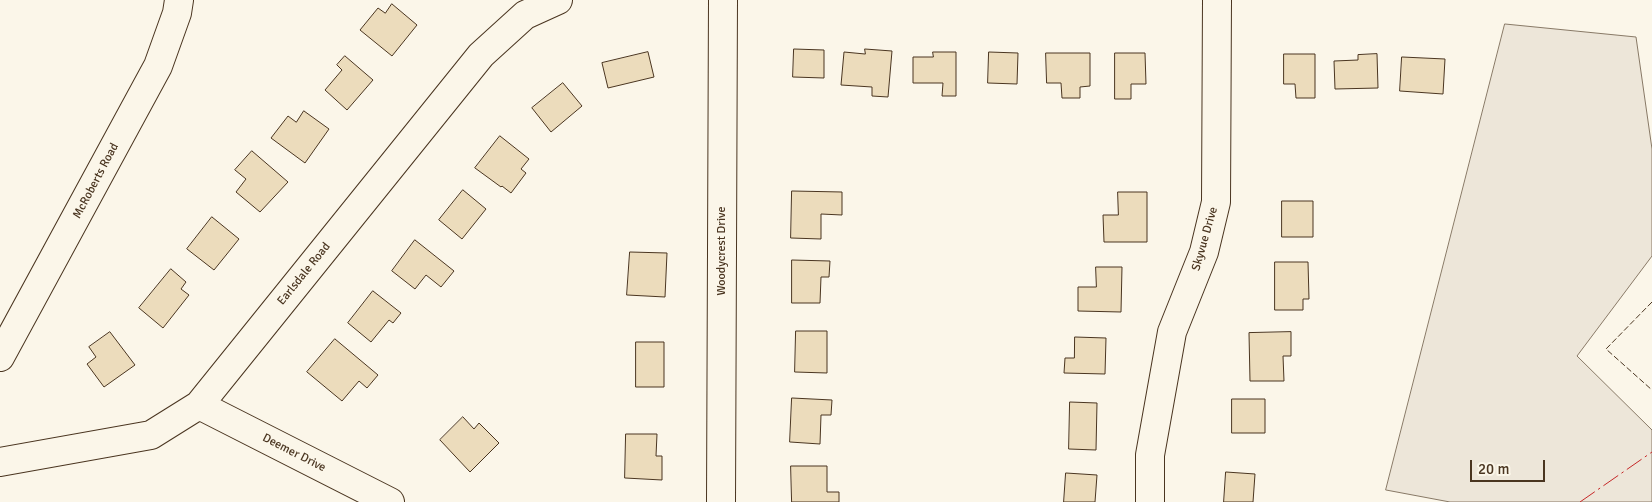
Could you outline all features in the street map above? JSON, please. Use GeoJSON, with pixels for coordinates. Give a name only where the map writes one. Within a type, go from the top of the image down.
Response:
{"type":"FeatureCollection","features":[{"type":"Feature","properties":{"kind":"street","name":"McRoberts Road"},"geometry":{"type":"LineString","coordinates":[[0,357],[158,66],[177,13],[179,0]]}},
{"type":"Feature","properties":{"kind":"street","name":"Earlsdale Road"},"geometry":{"type":"LineString","coordinates":[[0,462],[151,435],[198,405],[482,55],[525,15],[558,0]]}},
{"type":"Feature","properties":{"kind":"street","name":"Woodycrest Drive"},"geometry":{"type":"LineString","coordinates":[[721,502],[723,0]]}},
{"type":"Feature","properties":{"kind":"street","name":"Skyvue Drive"},"geometry":{"type":"LineString","coordinates":[[1150,502],[1150,455],[1172,332],[1204,252],[1216,202],[1217,0]]}},
{"type":"Feature","properties":{"kind":"street","name":"Deemer Drive"},"geometry":{"type":"LineString","coordinates":[[198,405],[390,502]]}},
{"type":"Feature","properties":{"kind":"shaded area"},"geometry":{"type":"Polygon","coordinates":[[[1505,24],[1636,37],[1652,149],[1652,256],[1577,356],[1652,430],[1652,502],[1450,502],[1386,490],[1505,24]]]}},
{"type":"Feature","properties":{"kind":"building"},"geometry":{"type":"Polygon","coordinates":[[[392,4],[417,25],[392,56],[360,30],[378,8],[385,13],[392,4]]]}},
{"type":"Feature","properties":{"kind":"building"},"geometry":{"type":"Polygon","coordinates":[[[794,49],[824,50],[824,78],[793,77],[794,49]]]}},
{"type":"Feature","properties":{"kind":"building"},"geometry":{"type":"Polygon","coordinates":[[[865,49],[892,51],[888,97],[872,96],[872,87],[841,85],[844,52],[865,54],[865,49]]]}},
{"type":"Feature","properties":{"kind":"building"},"geometry":{"type":"Polygon","coordinates":[[[648,52],[654,77],[608,88],[602,63],[648,52]]]}},
{"type":"Feature","properties":{"kind":"building"},"geometry":{"type":"Polygon","coordinates":[[[933,52],[956,52],[956,96],[942,96],[943,83],[913,83],[913,57],[933,57],[933,52]]]}},
{"type":"Feature","properties":{"kind":"building"},"geometry":{"type":"Polygon","coordinates":[[[989,52],[1018,53],[1017,84],[988,83],[989,52]]]}},
{"type":"Feature","properties":{"kind":"building"},"geometry":{"type":"Polygon","coordinates":[[[1046,53],[1090,53],[1090,86],[1080,87],[1080,98],[1062,98],[1061,83],[1047,83],[1046,53]]]}},
{"type":"Feature","properties":{"kind":"building"},"geometry":{"type":"Polygon","coordinates":[[[1115,53],[1145,53],[1146,84],[1131,84],[1131,99],[1115,99],[1115,53]]]}},
{"type":"Feature","properties":{"kind":"building"},"geometry":{"type":"Polygon","coordinates":[[[1284,54],[1315,54],[1315,98],[1296,98],[1295,84],[1284,84],[1284,54]]]}},
{"type":"Feature","properties":{"kind":"building"},"geometry":{"type":"Polygon","coordinates":[[[1377,54],[1378,88],[1335,89],[1334,61],[1358,60],[1358,55],[1377,54]]]}},
{"type":"Feature","properties":{"kind":"building"},"geometry":{"type":"Polygon","coordinates":[[[345,56],[373,80],[347,110],[325,90],[342,70],[337,65],[345,56]]]}},
{"type":"Feature","properties":{"kind":"building"},"geometry":{"type":"Polygon","coordinates":[[[1402,57],[1445,59],[1443,94],[1400,91],[1402,57]]]}},
{"type":"Feature","properties":{"kind":"building"},"geometry":{"type":"Polygon","coordinates":[[[563,83],[582,106],[551,132],[532,108],[563,83]]]}},
{"type":"Feature","properties":{"kind":"building"},"geometry":{"type":"Polygon","coordinates":[[[304,111],[329,129],[305,163],[271,138],[288,116],[296,122],[304,111]]]}},
{"type":"Feature","properties":{"kind":"building"},"geometry":{"type":"Polygon","coordinates":[[[500,136],[529,159],[521,169],[526,173],[511,193],[475,168],[500,136]]]}},
{"type":"Feature","properties":{"kind":"building"},"geometry":{"type":"Polygon","coordinates":[[[252,151],[288,182],[260,212],[236,192],[246,179],[235,170],[252,151]]]}},
{"type":"Feature","properties":{"kind":"building"},"geometry":{"type":"Polygon","coordinates":[[[463,190],[486,209],[462,239],[439,220],[463,190]]]}},
{"type":"Feature","properties":{"kind":"building"},"geometry":{"type":"Polygon","coordinates":[[[792,191],[842,192],[842,215],[821,214],[821,239],[791,238],[792,191]]]}},
{"type":"Feature","properties":{"kind":"building"},"geometry":{"type":"Polygon","coordinates":[[[1118,192],[1147,192],[1147,242],[1104,242],[1103,215],[1118,215],[1118,192]]]}},
{"type":"Feature","properties":{"kind":"building"},"geometry":{"type":"Polygon","coordinates":[[[1282,201],[1313,201],[1313,237],[1282,237],[1282,201]]]}},
{"type":"Feature","properties":{"kind":"building"},"geometry":{"type":"Polygon","coordinates":[[[212,217],[239,239],[214,270],[187,249],[212,217]]]}},
{"type":"Feature","properties":{"kind":"building"},"geometry":{"type":"Polygon","coordinates":[[[415,240],[454,271],[441,287],[426,275],[415,289],[392,271],[415,240]]]}},
{"type":"Feature","properties":{"kind":"building"},"geometry":{"type":"Polygon","coordinates":[[[630,252],[667,253],[665,297],[627,295],[630,252]]]}},
{"type":"Feature","properties":{"kind":"building"},"geometry":{"type":"Polygon","coordinates":[[[792,260],[830,261],[829,277],[821,277],[820,303],[792,303],[792,260]]]}},
{"type":"Feature","properties":{"kind":"building"},"geometry":{"type":"Polygon","coordinates":[[[1275,262],[1308,262],[1309,299],[1303,299],[1303,310],[1275,310],[1275,262]]]}},
{"type":"Feature","properties":{"kind":"building"},"geometry":{"type":"Polygon","coordinates":[[[1096,267],[1122,267],[1121,312],[1078,311],[1078,287],[1096,287],[1096,267]]]}},
{"type":"Feature","properties":{"kind":"building"},"geometry":{"type":"Polygon","coordinates":[[[171,269],[186,282],[181,289],[189,295],[163,328],[139,308],[171,269]]]}},
{"type":"Feature","properties":{"kind":"building"},"geometry":{"type":"Polygon","coordinates":[[[373,291],[401,313],[393,323],[389,320],[371,342],[348,323],[373,291]]]}},
{"type":"Feature","properties":{"kind":"building"},"geometry":{"type":"Polygon","coordinates":[[[796,331],[827,331],[827,373],[795,372],[796,331]]]}},
{"type":"Feature","properties":{"kind":"building"},"geometry":{"type":"Polygon","coordinates":[[[110,332],[135,365],[104,387],[87,364],[96,357],[89,347],[110,332]]]}},
{"type":"Feature","properties":{"kind":"building"},"geometry":{"type":"Polygon","coordinates":[[[1291,332],[1291,356],[1283,356],[1284,381],[1250,381],[1249,333],[1291,332]]]}},
{"type":"Feature","properties":{"kind":"building"},"geometry":{"type":"Polygon","coordinates":[[[1075,337],[1106,338],[1105,374],[1064,373],[1065,358],[1074,358],[1075,337]]]}},
{"type":"Feature","properties":{"kind":"building"},"geometry":{"type":"Polygon","coordinates":[[[335,339],[378,375],[367,388],[359,381],[342,401],[307,372],[335,339]]]}},
{"type":"Feature","properties":{"kind":"building"},"geometry":{"type":"Polygon","coordinates":[[[636,342],[664,342],[664,387],[636,387],[636,342]]]}},
{"type":"Feature","properties":{"kind":"building"},"geometry":{"type":"Polygon","coordinates":[[[792,398],[832,400],[831,415],[821,415],[820,444],[790,442],[792,398]]]}},
{"type":"Feature","properties":{"kind":"building"},"geometry":{"type":"Polygon","coordinates":[[[1232,399],[1265,399],[1265,433],[1232,433],[1232,399]]]}},
{"type":"Feature","properties":{"kind":"building"},"geometry":{"type":"Polygon","coordinates":[[[1070,402],[1097,403],[1096,450],[1069,449],[1070,402]]]}},
{"type":"Feature","properties":{"kind":"building"},"geometry":{"type":"Polygon","coordinates":[[[463,417],[474,429],[479,423],[499,443],[470,472],[440,440],[463,417]]]}},
{"type":"Feature","properties":{"kind":"building"},"geometry":{"type":"Polygon","coordinates":[[[626,434],[657,434],[656,456],[662,456],[662,480],[625,478],[626,434]]]}},
{"type":"Feature","properties":{"kind":"building"},"geometry":{"type":"Polygon","coordinates":[[[791,466],[827,466],[827,492],[839,492],[839,502],[792,502],[791,466]]]}},
{"type":"Feature","properties":{"kind":"building"},"geometry":{"type":"Polygon","coordinates":[[[1226,472],[1255,474],[1253,502],[1224,502],[1226,472]]]}},
{"type":"Feature","properties":{"kind":"building"},"geometry":{"type":"Polygon","coordinates":[[[1066,473],[1097,475],[1095,502],[1064,502],[1066,473]]]}},
{"type":"Feature","properties":{"kind":"fence"},"geometry":{"type":"LineString","coordinates":[[1652,302],[1606,349],[1652,390]]}},
{"type":"Feature","properties":{"kind":"power"},"geometry":{"type":"LineString","coordinates":[[1580,502],[1652,452]]}}]}
